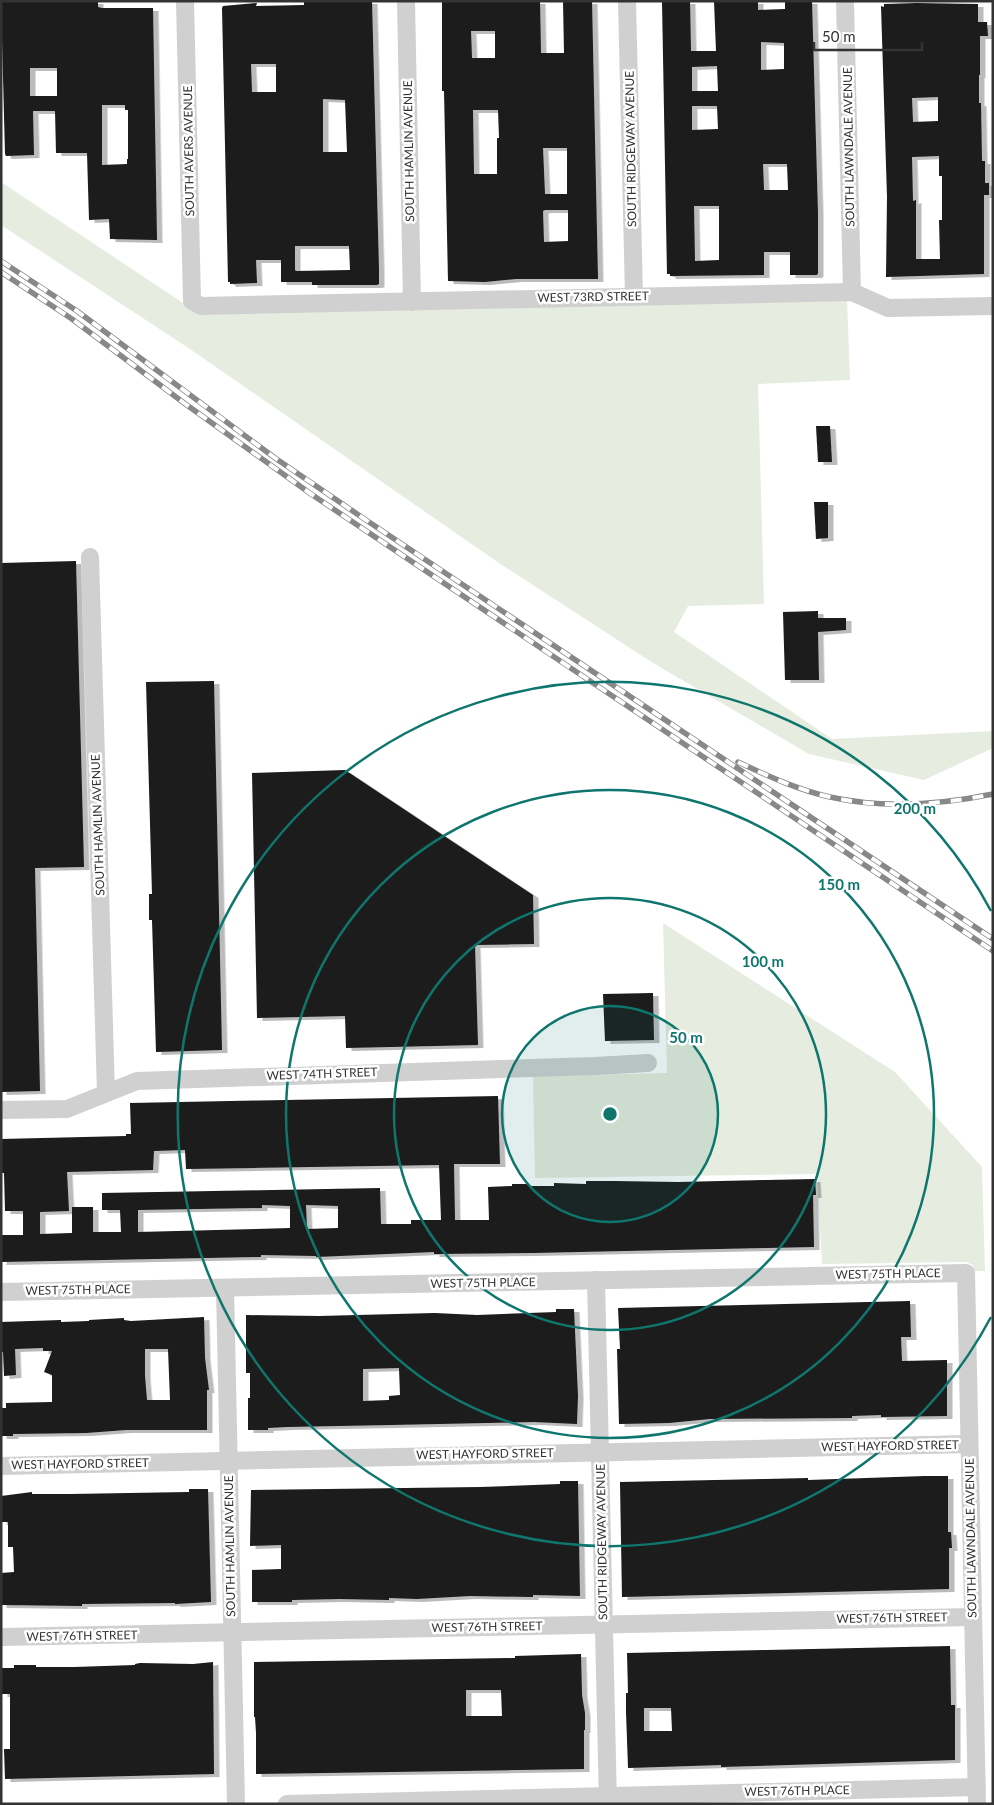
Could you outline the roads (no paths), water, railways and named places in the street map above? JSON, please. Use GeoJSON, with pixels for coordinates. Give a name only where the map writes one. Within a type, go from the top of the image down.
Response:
{"type":"FeatureCollection","features":[{"type":"Feature","properties":{"kind":"street","name":"SOUTH AVERS AVENUE"},"geometry":{"type":"LineString","coordinates":[[185,1],[192,301]]}},
{"type":"Feature","properties":{"kind":"street","name":"SOUTH HAMLIN AVENUE"},"geometry":{"type":"LineString","coordinates":[[406,1],[412,302]]}},
{"type":"Feature","properties":{"kind":"street","name":"SOUTH RIDGEWAY AVENUE"},"geometry":{"type":"LineString","coordinates":[[627,1],[634,296]]}},
{"type":"Feature","properties":{"kind":"street","name":"SOUTH LAWNDALE AVENUE"},"geometry":{"type":"LineString","coordinates":[[845,1],[852,292]]}},
{"type":"Feature","properties":{"kind":"street","name":"WEST 73RD STREET"},"geometry":{"type":"LineString","coordinates":[[192,301],[201,306],[852,292],[888,308],[993,306]]}},
{"type":"Feature","properties":{"kind":"street","name":"SOUTH HAMLIN AVENUE"},"geometry":{"type":"LineString","coordinates":[[90,557],[106,1093]]}},
{"type":"Feature","properties":{"kind":"street","name":"WEST 74TH STREET"},"geometry":{"type":"LineString","coordinates":[[1,1110],[67,1109],[137,1081],[648,1063]]}},
{"type":"Feature","properties":{"kind":"street","name":"SOUTH LAWNDALE AVENUE"},"geometry":{"type":"LineString","coordinates":[[966,1273],[977,1795]]}},
{"type":"Feature","properties":{"kind":"street","name":"WEST 75TH PLACE"},"geometry":{"type":"LineString","coordinates":[[1,1292],[966,1273]]}},
{"type":"Feature","properties":{"kind":"street","name":"SOUTH RIDGEWAY AVENUE"},"geometry":{"type":"LineString","coordinates":[[596,1280],[608,1800]]}},
{"type":"Feature","properties":{"kind":"street","name":"SOUTH HAMLIN AVENUE"},"geometry":{"type":"LineString","coordinates":[[225,1288],[236,1804]]}},
{"type":"Feature","properties":{"kind":"street","name":"WEST HAYFORD STREET"},"geometry":{"type":"LineString","coordinates":[[1,1466],[969,1444]]}},
{"type":"Feature","properties":{"kind":"street","name":"WEST 76TH STREET"},"geometry":{"type":"LineString","coordinates":[[1,1638],[973,1617]]}},
{"type":"Feature","properties":{"kind":"street","name":"WEST 76TH PLACE"},"geometry":{"type":"LineString","coordinates":[[286,1804],[977,1795]]}},
{"type":"Feature","properties":{"kind":"railway"},"geometry":{"type":"LineString","coordinates":[[1,261],[77,311],[275,458],[993,939]]}},
{"type":"Feature","properties":{"kind":"railway"},"geometry":{"type":"LineString","coordinates":[[1,272],[72,319],[184,403],[311,494],[993,951]]}},
{"type":"Feature","properties":{"kind":"railway"},"geometry":{"type":"LineString","coordinates":[[738,762],[795,787],[850,801],[912,804],[952,801],[993,794]]}}]}
